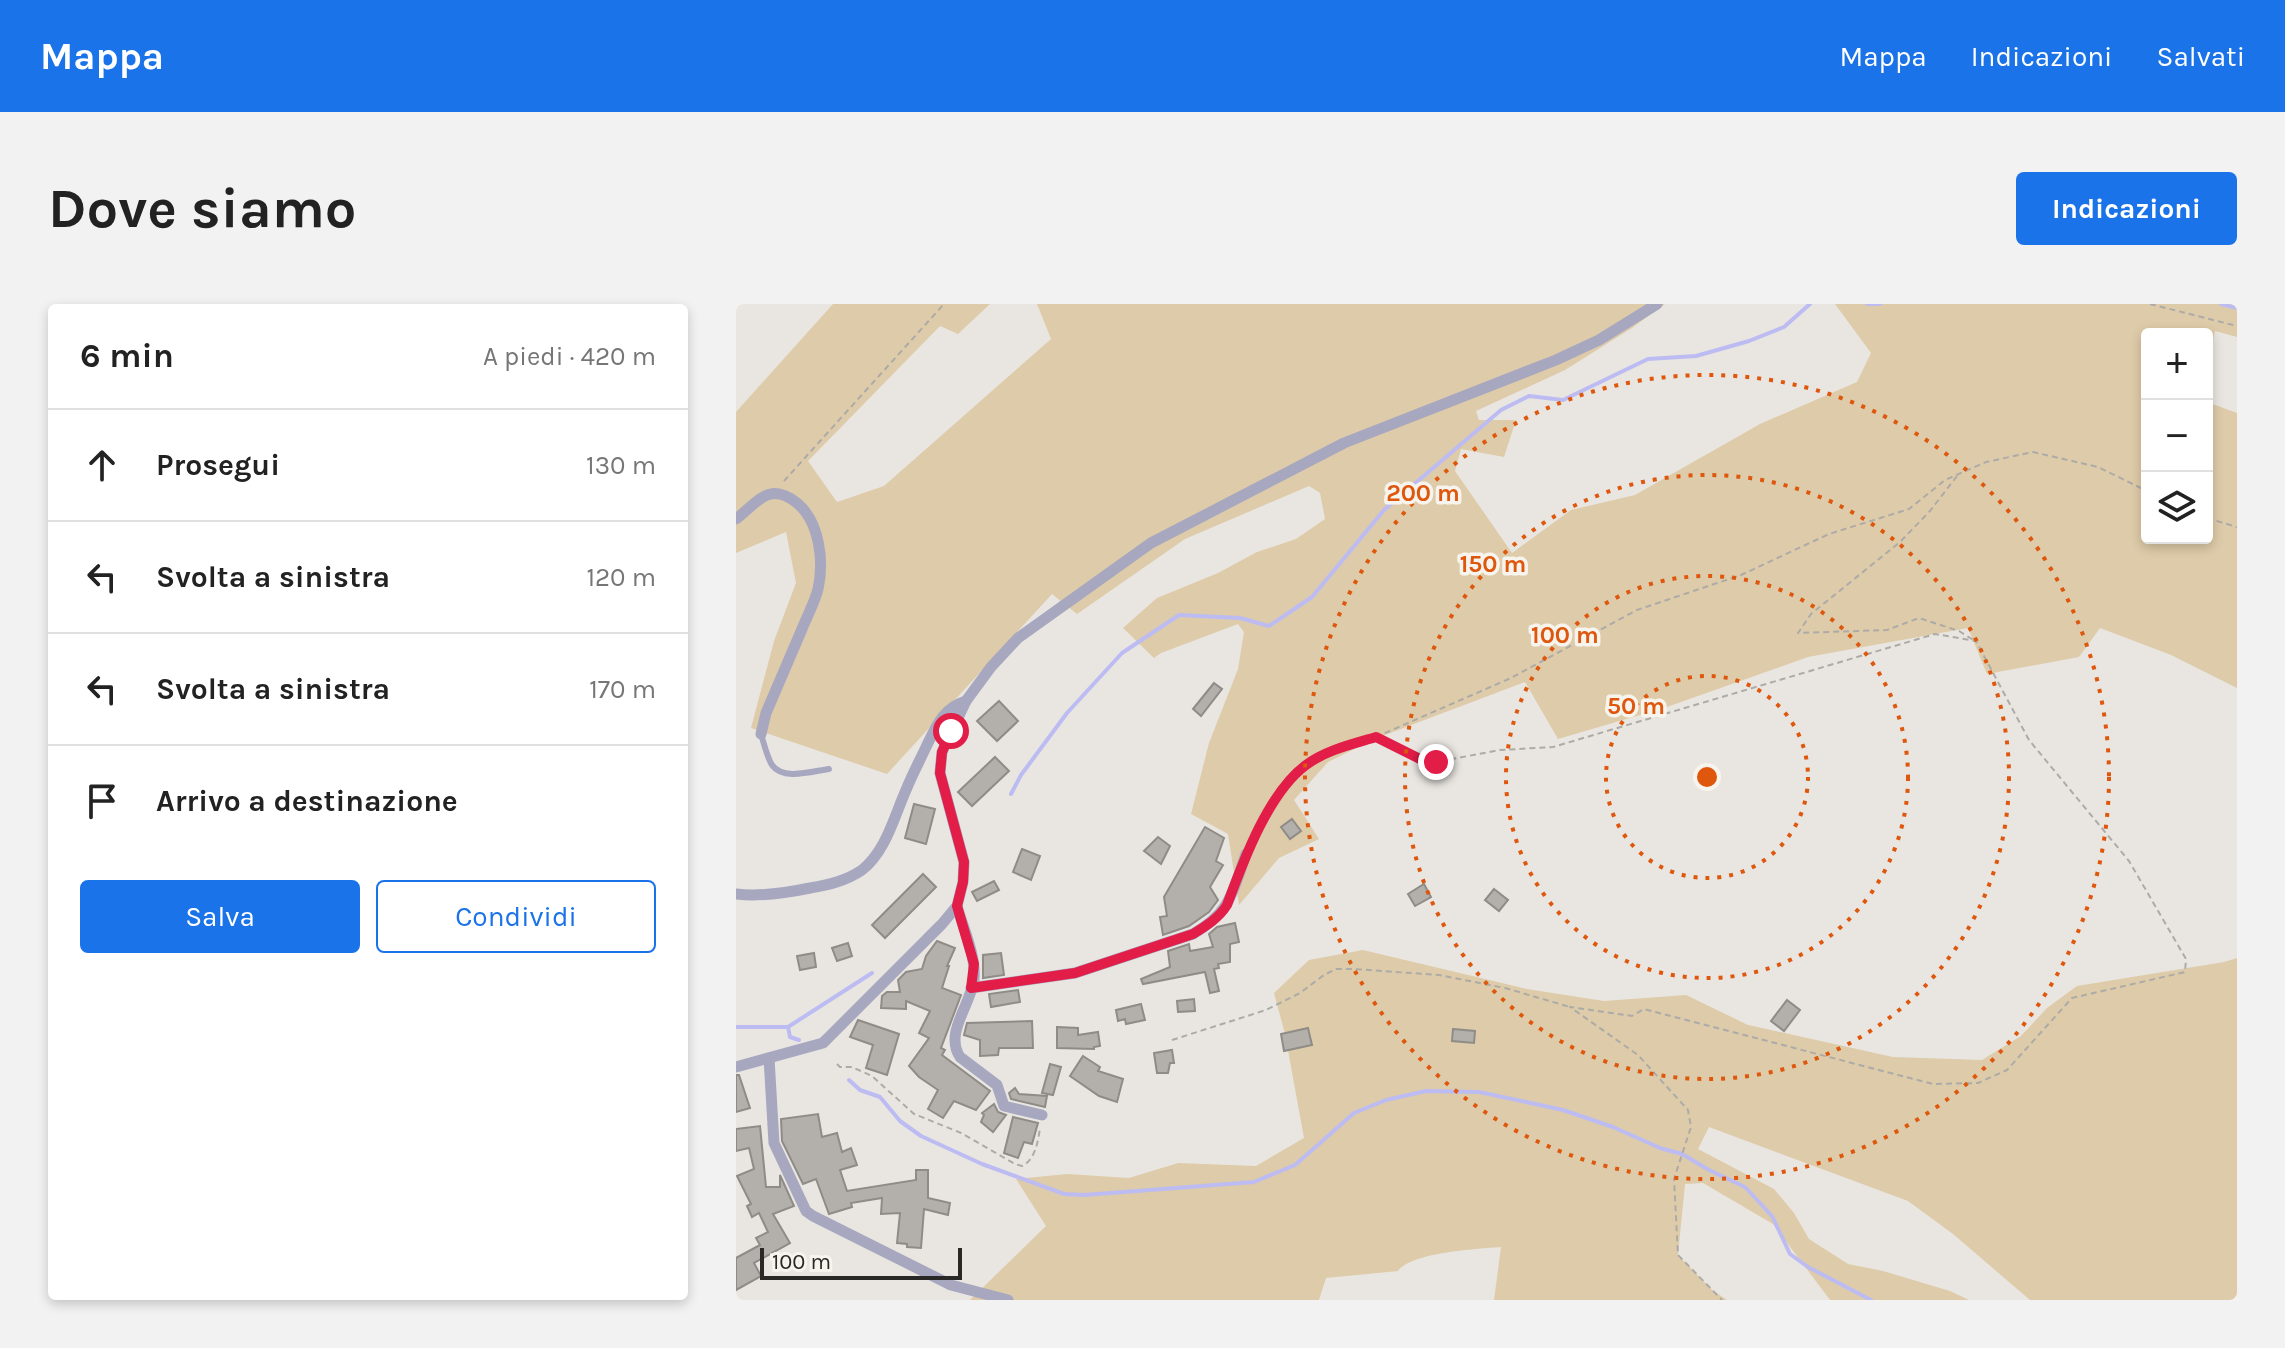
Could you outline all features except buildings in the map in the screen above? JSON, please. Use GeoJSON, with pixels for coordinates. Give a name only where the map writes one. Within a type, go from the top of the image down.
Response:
{"type":"FeatureCollection","features":[{"type":"Feature","properties":{"kind":"street"},"geometry":{"type":"LineString","coordinates":[[736,1067],[823,1043],[957,906],[964,862],[940,773],[942,752],[966,701],[1018,638],[1151,543],[1344,443],[1543,365],[1599,340],[1657,304]]}},
{"type":"Feature","properties":{"kind":"street"},"geometry":{"type":"LineString","coordinates":[[736,519],[762,496],[773,493],[789,497],[805,510],[817,537],[821,569],[817,592],[766,713],[761,734]]}},
{"type":"Feature","properties":{"kind":"street"},"geometry":{"type":"LineString","coordinates":[[736,894],[791,892],[835,883],[859,872],[872,861],[890,831],[936,725],[957,703],[966,701]]}},
{"type":"Feature","properties":{"kind":"street"},"geometry":{"type":"LineString","coordinates":[[971,988],[1075,973],[1193,934],[1222,912],[1246,854]]}},
{"type":"Feature","properties":{"kind":"street"},"geometry":{"type":"LineString","coordinates":[[957,906],[974,964],[971,988],[955,1036],[956,1051],[997,1085],[1005,1107],[1042,1115]]}},
{"type":"Feature","properties":{"kind":"street"},"geometry":{"type":"LineString","coordinates":[[769,1058],[774,1143],[806,1211],[945,1282],[1008,1300]]}},
{"type":"Feature","properties":{"kind":"lane"},"geometry":{"type":"LineString","coordinates":[[761,734],[773,766],[780,772],[791,774],[829,769]]}},
{"type":"Feature","properties":{"kind":"path"},"geometry":{"type":"LineString","coordinates":[[773,493],[944,304]]}},
{"type":"Feature","properties":{"kind":"path"},"geometry":{"type":"LineString","coordinates":[[2150,304],[2237,326]]}},
{"type":"Feature","properties":{"kind":"path"},"geometry":{"type":"LineString","coordinates":[[1246,854],[1281,791],[1306,765],[1334,750],[1376,737],[1511,678],[1637,610],[1741,575],[1829,534],[1909,509],[1945,480],[1986,462],[2033,452],[2098,467],[2141,488]]}},
{"type":"Feature","properties":{"kind":"path"},"geometry":{"type":"LineString","coordinates":[[1172,1040],[1266,1010],[1300,993],[1336,969],[1354,969],[1439,975],[1505,988],[1570,1007],[1632,1016],[1644,1009],[1933,1084],[1978,1083],[2007,1070],[2072,998],[2185,972],[2186,959],[2129,861],[2029,740],[1976,641],[1959,631],[1919,618],[1887,630],[1798,633],[1811,614],[1900,542],[1930,511],[1957,475]]}},
{"type":"Feature","properties":{"kind":"path"},"geometry":{"type":"LineString","coordinates":[[2213,520],[2237,527]]}},
{"type":"Feature","properties":{"kind":"path"},"geometry":{"type":"LineString","coordinates":[[1376,737],[1420,759],[1436,762],[1500,750],[1553,747],[1935,634],[1976,641]]}},
{"type":"Feature","properties":{"kind":"path"},"geometry":{"type":"LineString","coordinates":[[1570,1007],[1638,1055],[1688,1110],[1691,1127],[1674,1179],[1678,1255],[1722,1300]]}},
{"type":"Feature","properties":{"kind":"path"},"geometry":{"type":"LineString","coordinates":[[837,1064],[872,1076],[914,1114],[961,1133],[1019,1165],[1025,1165],[1031,1158],[1042,1115]]}},
{"type":"Feature","properties":{"kind":"shaded area"},"geometry":{"type":"Polygon","coordinates":[[[833,304],[990,304],[958,334],[940,326],[808,461],[837,502],[884,486],[1051,339],[1037,304],[1665,304],[1565,370],[1476,411],[1479,420],[1516,420],[1504,457],[1461,449],[1455,471],[1512,553],[1571,510],[1635,495],[1760,424],[1857,382],[1871,353],[1835,304],[2237,304],[2237,337],[2215,331],[2213,340],[2213,328],[2141,328],[2141,544],[2213,544],[2213,404],[2237,413],[2237,688],[2171,655],[2100,628],[2079,657],[1987,674],[1968,628],[1808,657],[1664,708],[1558,739],[1525,682],[1377,738],[1328,762],[1294,800],[1319,839],[1279,858],[1239,905],[1228,834],[1191,814],[1209,743],[1238,669],[1244,632],[1238,624],[1154,658],[1123,628],[1157,598],[1218,573],[1257,552],[1296,539],[1325,519],[1320,493],[1309,486],[1185,539],[1077,614],[1052,594],[887,774],[751,728],[774,641],[796,583],[786,532],[736,553],[736,412],[833,304]]]}},
{"type":"Feature","properties":{"kind":"shaded area"},"geometry":{"type":"Polygon","coordinates":[[[1363,950],[1527,989],[1604,1001],[1686,995],[1748,1025],[1893,1057],[1982,1060],[2021,1036],[2047,1008],[2077,986],[2237,958],[2237,1300],[2030,1300],[1953,1234],[1908,1201],[1709,1127],[1698,1149],[1774,1189],[1794,1213],[1809,1239],[1848,1264],[1883,1271],[1950,1291],[1969,1300],[1830,1300],[1773,1224],[1703,1183],[1685,1184],[1678,1255],[1711,1289],[1727,1300],[1494,1300],[1501,1247],[1430,1256],[1405,1265],[1398,1271],[1326,1278],[1319,1300],[970,1300],[1046,1226],[1016,1179],[1067,1174],[1129,1178],[1178,1163],[1256,1166],[1304,1138],[1285,1034],[1274,993],[1309,960],[1363,950]]]}},
{"type":"Feature","properties":{"kind":"waterway"},"geometry":{"type":"LineString","coordinates":[[1011,794],[1021,775],[1067,713],[1122,653],[1179,615],[1240,618],[1269,626],[1312,597],[1384,510],[1501,410],[1529,396],[1563,400],[1648,359],[1696,356],[1749,341],[1784,327],[1810,304]]}},
{"type":"Feature","properties":{"kind":"waterway"},"geometry":{"type":"LineString","coordinates":[[1867,304],[1880,304]]}},
{"type":"Feature","properties":{"kind":"waterway"},"geometry":{"type":"LineString","coordinates":[[2221,304],[2237,308]]}},
{"type":"Feature","properties":{"kind":"waterway"},"geometry":{"type":"LineString","coordinates":[[736,1027],[788,1027],[872,973]]}},
{"type":"Feature","properties":{"kind":"waterway"},"geometry":{"type":"LineString","coordinates":[[788,1027],[790,1037],[799,1040]]}},
{"type":"Feature","properties":{"kind":"waterway"},"geometry":{"type":"LineString","coordinates":[[849,1080],[860,1090],[880,1097],[900,1121],[921,1136],[982,1164],[1064,1194],[1084,1195],[1254,1182],[1295,1165],[1354,1113],[1386,1100],[1426,1091],[1479,1092],[1563,1110],[1682,1154],[1745,1187],[1772,1216],[1790,1254],[1808,1267],[1871,1300]]}},
{"type":"Feature","properties":{"kind":"route"},"geometry":{"type":"LineString","coordinates":[[951,731],[942,752],[940,773],[964,862],[957,906],[974,964],[971,988],[1087,970],[1193,934],[1205,927],[1227,905],[1246,854],[1281,791],[1306,765],[1334,750],[1376,737],[1420,759],[1436,762]]}}]}
